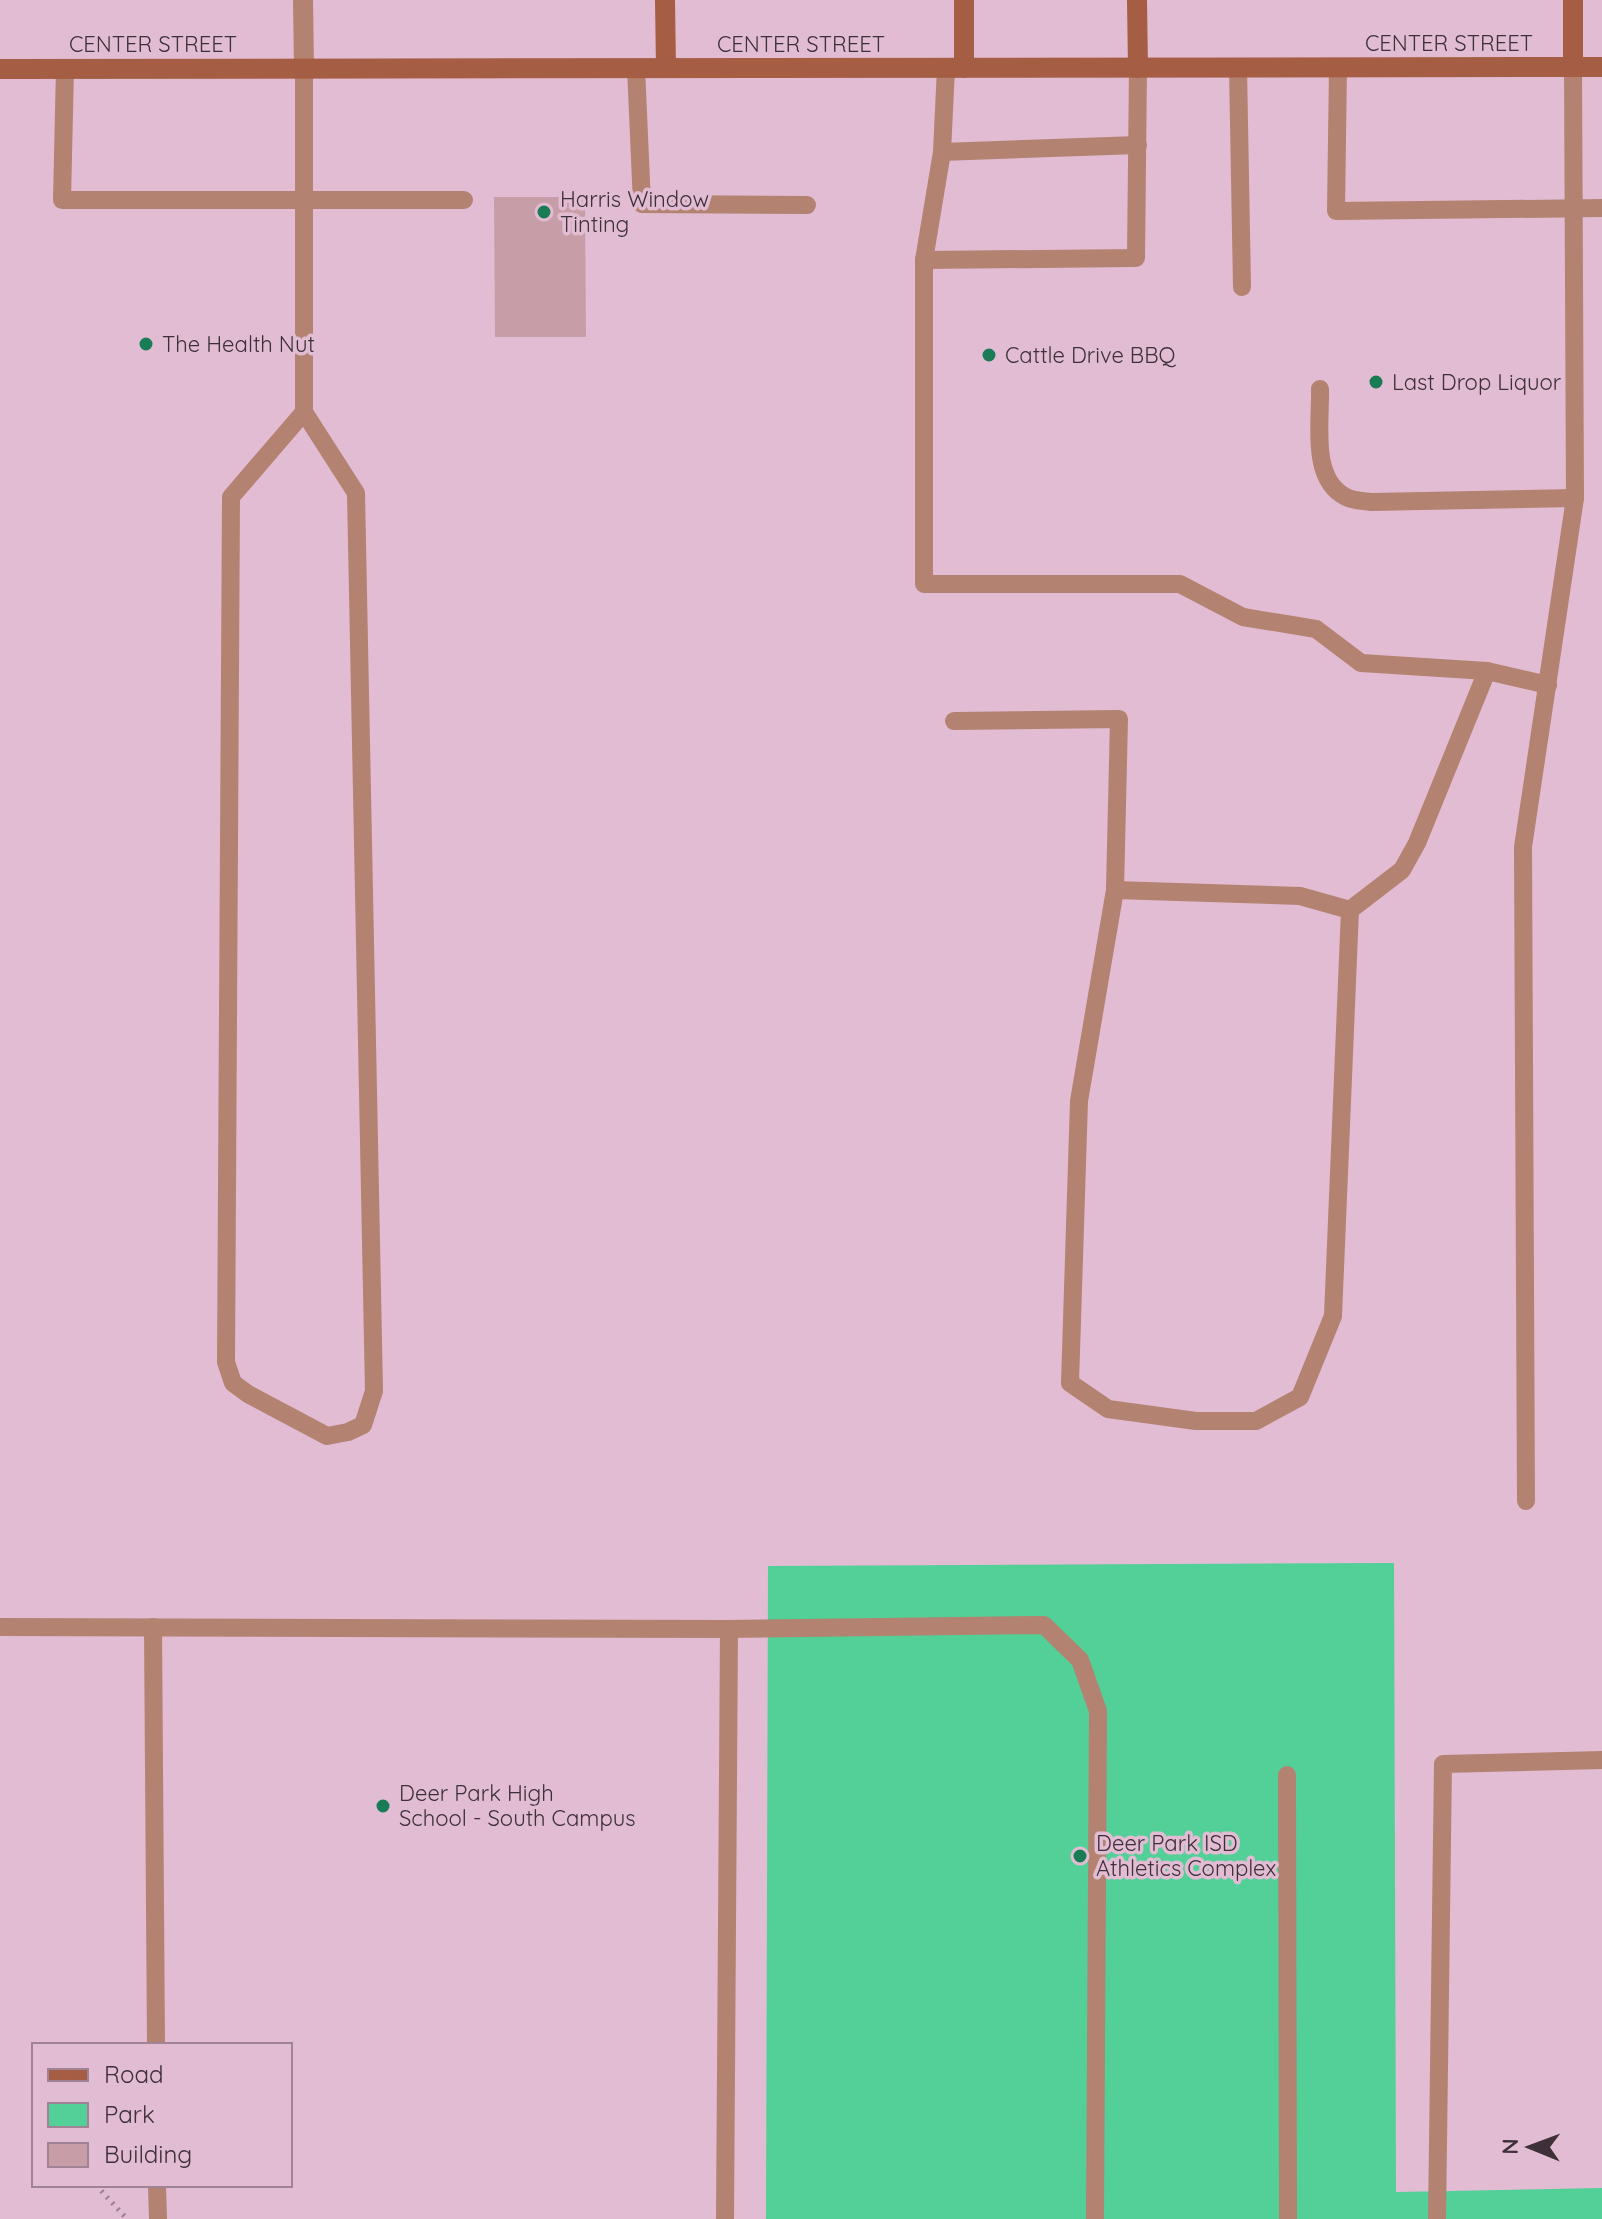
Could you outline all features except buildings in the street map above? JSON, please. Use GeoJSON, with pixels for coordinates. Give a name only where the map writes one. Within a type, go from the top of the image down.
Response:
{"type":"FeatureCollection","features":[{"type":"Feature","properties":{"kind":"main road"},"geometry":{"type":"LineString","coordinates":[[665,0],[666,68]]}},
{"type":"Feature","properties":{"kind":"main road"},"geometry":{"type":"LineString","coordinates":[[955,68],[964,0]]}},
{"type":"Feature","properties":{"kind":"main road"},"geometry":{"type":"LineString","coordinates":[[1137,0],[1138,68]]}},
{"type":"Feature","properties":{"kind":"main road"},"geometry":{"type":"LineString","coordinates":[[1573,0],[1573,67]]}},
{"type":"Feature","properties":{"kind":"main road","name":"CENTER STREET"},"geometry":{"type":"LineString","coordinates":[[0,69],[1602,67]]}},
{"type":"Feature","properties":{"kind":"street"},"geometry":{"type":"LineString","coordinates":[[303,0],[304,68]]}},
{"type":"Feature","properties":{"kind":"lane"},"geometry":{"type":"LineString","coordinates":[[1238,67],[1242,287]]}},
{"type":"Feature","properties":{"kind":"lane"},"geometry":{"type":"LineString","coordinates":[[1338,67],[1336,211],[1602,208]]}},
{"type":"Feature","properties":{"kind":"lane"},"geometry":{"type":"LineString","coordinates":[[1526,1501],[1523,847],[1575,498],[1573,67]]}},
{"type":"Feature","properties":{"kind":"lane"},"geometry":{"type":"LineString","coordinates":[[65,68],[62,200],[464,200]]}},
{"type":"Feature","properties":{"kind":"lane"},"geometry":{"type":"LineString","coordinates":[[304,68],[304,412],[356,493],[374,1391],[363,1425],[327,1436],[248,1394],[233,1383],[226,1362],[231,497],[304,412]]}},
{"type":"Feature","properties":{"kind":"lane"},"geometry":{"type":"LineString","coordinates":[[636,68],[642,204],[807,205]]}},
{"type":"Feature","properties":{"kind":"lane"},"geometry":{"type":"LineString","coordinates":[[955,68],[924,260],[924,584],[1180,584],[1243,617],[1316,629],[1361,663],[1487,671],[1548,685]]}},
{"type":"Feature","properties":{"kind":"lane"},"geometry":{"type":"LineString","coordinates":[[924,260],[1136,258],[1138,68]]}},
{"type":"Feature","properties":{"kind":"lane"},"geometry":{"type":"LineString","coordinates":[[942,152],[1138,145]]}},
{"type":"Feature","properties":{"kind":"lane"},"geometry":{"type":"LineString","coordinates":[[1320,389],[1321,464],[1330,483],[1346,497],[1371,502],[1575,498]]}},
{"type":"Feature","properties":{"kind":"lane"},"geometry":{"type":"LineString","coordinates":[[1350,910],[1402,870],[1417,843],[1487,671]]}},
{"type":"Feature","properties":{"kind":"lane"},"geometry":{"type":"LineString","coordinates":[[954,721],[1119,719],[1115,890],[1079,1101],[1070,1383],[1108,1409],[1196,1421],[1256,1421],[1300,1397],[1333,1316],[1350,910]]}},
{"type":"Feature","properties":{"kind":"lane"},"geometry":{"type":"LineString","coordinates":[[1115,890],[1300,896],[1350,910]]}},
{"type":"Feature","properties":{"kind":"lane"},"geometry":{"type":"LineString","coordinates":[[0,1627],[729,1629],[1044,1625],[1080,1660],[1098,1711],[1095,2219]]}},
{"type":"Feature","properties":{"kind":"lane"},"geometry":{"type":"LineString","coordinates":[[153,1627],[156,2043]]}},
{"type":"Feature","properties":{"kind":"lane"},"geometry":{"type":"LineString","coordinates":[[725,2219],[729,1629]]}},
{"type":"Feature","properties":{"kind":"lane"},"geometry":{"type":"LineString","coordinates":[[1437,2219],[1443,1764],[1602,1760]]}},
{"type":"Feature","properties":{"kind":"lane"},"geometry":{"type":"LineString","coordinates":[[1287,1775],[1288,2219]]}},
{"type":"Feature","properties":{"kind":"lane"},"geometry":{"type":"LineString","coordinates":[[157,2187],[158,2219]]}},
{"type":"Feature","properties":{"kind":"path"},"geometry":{"type":"LineString","coordinates":[[98,2187],[127,2219]]}},
{"type":"Feature","properties":{"kind":"green space","name":"Deer Park ISD Athletics Complex"},"geometry":{"type":"Polygon","coordinates":[[[1394,1563],[1396,2192],[1602,2188],[1602,2219],[766,2219],[768,1566],[1394,1563]]]}},
{"type":"Feature","properties":{"kind":"place","name":"Harris Window Tinting"},"geometry":{"type":"Point","coordinates":[544,212]}},
{"type":"Feature","properties":{"kind":"place","name":"The Health Nut"},"geometry":{"type":"Point","coordinates":[146,344]}},
{"type":"Feature","properties":{"kind":"place","name":"Cattle Drive BBQ"},"geometry":{"type":"Point","coordinates":[989,355]}},
{"type":"Feature","properties":{"kind":"place","name":"Last Drop Liquor"},"geometry":{"type":"Point","coordinates":[1376,382]}},
{"type":"Feature","properties":{"kind":"place","name":"Deer Park High School - South Campus"},"geometry":{"type":"Point","coordinates":[383,1806]}},
{"type":"Feature","properties":{"kind":"place","name":"Deer Park ISD Athletics Complex"},"geometry":{"type":"Point","coordinates":[1080,1856]}}]}
